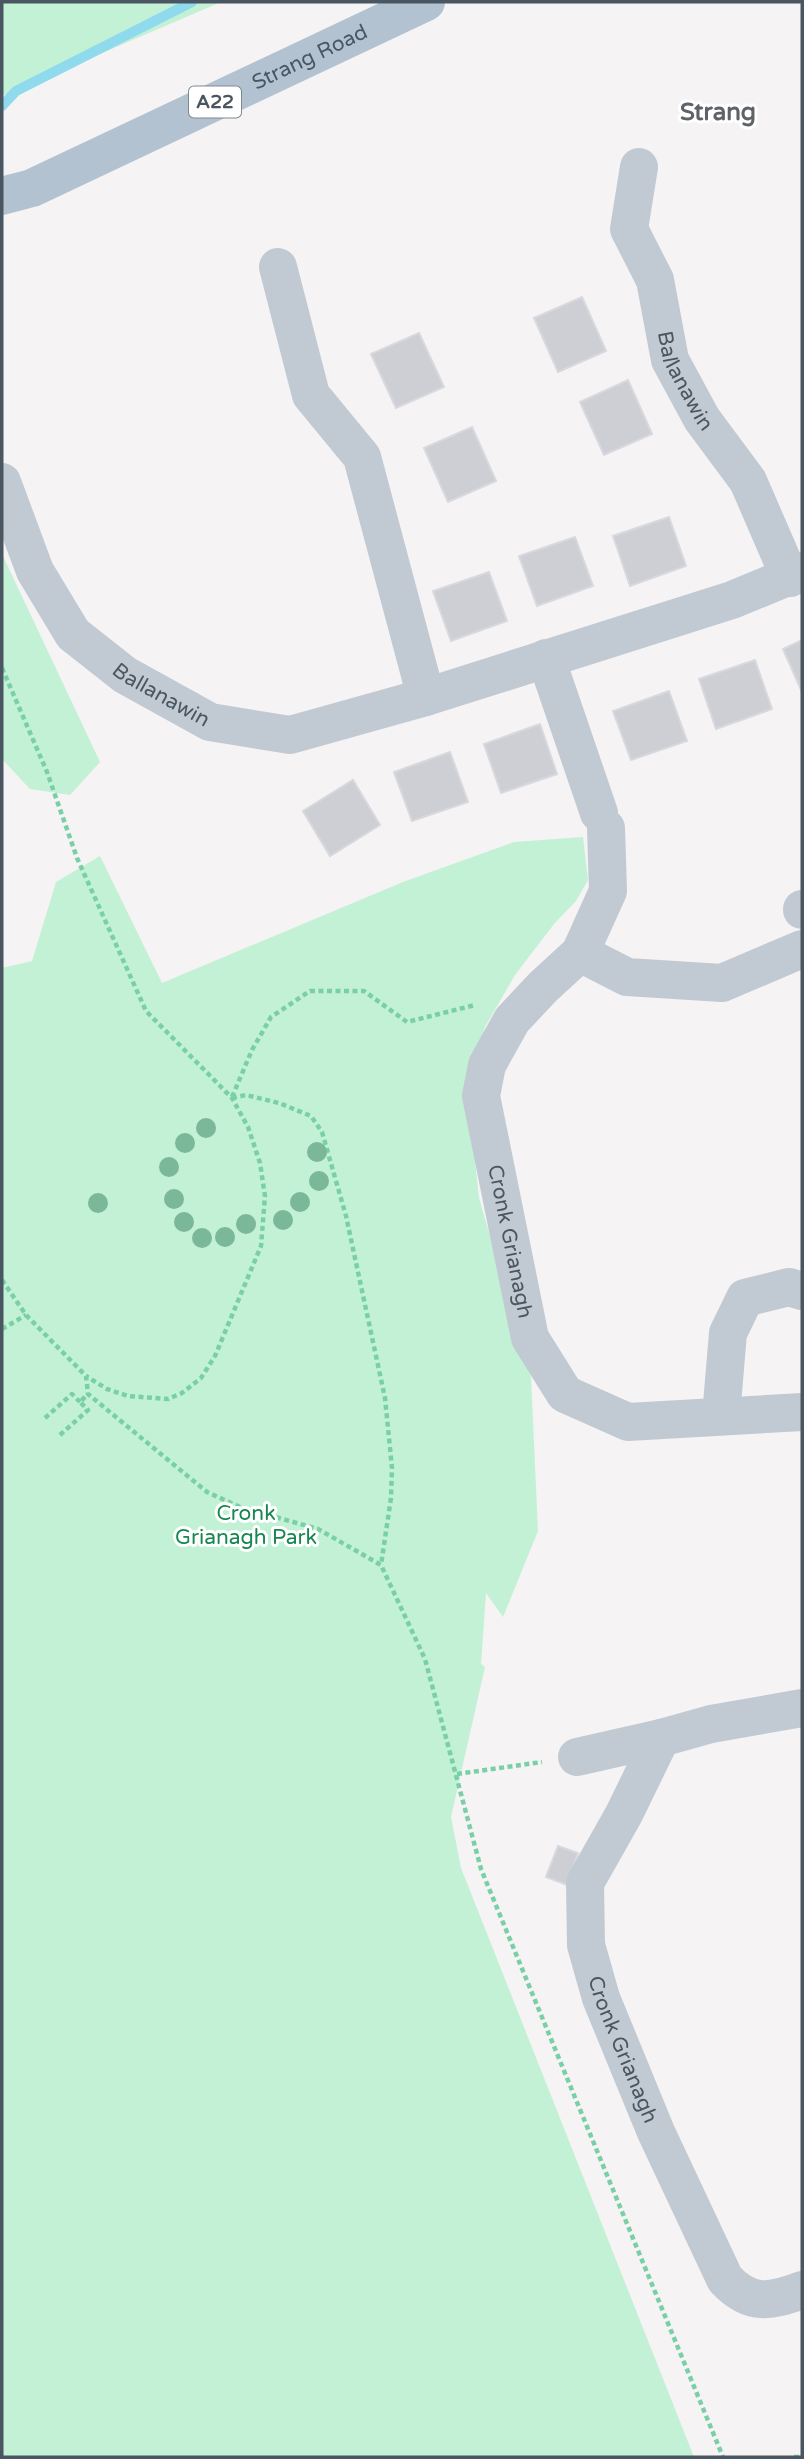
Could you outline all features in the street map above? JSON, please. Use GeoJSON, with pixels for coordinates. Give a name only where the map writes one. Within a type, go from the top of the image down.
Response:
{"type":"FeatureCollection","features":[{"type":"Feature","properties":{"kind":"main road","name":"Strang Road"},"geometry":{"type":"LineString","coordinates":[[2,196],[32,188],[426,2]]}},
{"type":"Feature","properties":{"kind":"street","name":"Ballanawin"},"geometry":{"type":"LineString","coordinates":[[2,482],[35,571],[73,634],[125,675],[210,722],[290,735],[425,697],[733,600],[796,575],[748,481],[702,419],[670,360],[655,279],[629,229],[639,167]]}},
{"type":"Feature","properties":{"kind":"street"},"geometry":{"type":"LineString","coordinates":[[278,267],[311,395],[362,457],[425,697]]}},
{"type":"Feature","properties":{"kind":"street","name":"Cronk Grianagh"},"geometry":{"type":"LineString","coordinates":[[545,658],[603,820],[608,891],[580,953],[512,1020],[487,1065],[481,1096],[530,1338],[565,1394],[628,1422],[802,1412]]}},
{"type":"Feature","properties":{"kind":"street"},"geometry":{"type":"LineString","coordinates":[[580,953],[627,977],[722,983],[802,949]]}},
{"type":"Feature","properties":{"kind":"street"},"geometry":{"type":"LineString","coordinates":[[721,1416],[728,1333],[745,1298],[789,1287],[802,1291]]}},
{"type":"Feature","properties":{"kind":"street"},"geometry":{"type":"LineString","coordinates":[[577,1757],[711,1724],[802,1709]]}},
{"type":"Feature","properties":{"kind":"street","name":"Cronk Grianagh"},"geometry":{"type":"LineString","coordinates":[[661,1738],[624,1814],[585,1883],[586,1945],[601,1998],[656,2133],[725,2279],[737,2293],[756,2300],[784,2297],[802,2290]]}},
{"type":"Feature","properties":{"kind":"path"},"geometry":{"type":"LineString","coordinates":[[2,668],[47,772],[77,858],[146,1011],[232,1098],[248,1127],[260,1163],[265,1196],[261,1246],[215,1356],[201,1378],[182,1393],[168,1399],[128,1396],[107,1389],[86,1376],[26,1315],[2,1280]]}},
{"type":"Feature","properties":{"kind":"path"},"geometry":{"type":"LineString","coordinates":[[232,1098],[252,1050],[271,1017],[310,991],[364,991],[407,1022],[461,1009]]}},
{"type":"Feature","properties":{"kind":"path"},"geometry":{"type":"LineString","coordinates":[[232,1098],[246,1095],[279,1103],[310,1116],[322,1132],[346,1216],[385,1398],[393,1468],[381,1565],[425,1659],[481,1869],[723,2457]]}},
{"type":"Feature","properties":{"kind":"path"},"geometry":{"type":"LineString","coordinates":[[2,1329],[26,1315]]}},
{"type":"Feature","properties":{"kind":"path"},"geometry":{"type":"LineString","coordinates":[[86,1376],[88,1394],[207,1492],[240,1507],[318,1529],[381,1565]]}},
{"type":"Feature","properties":{"kind":"path"},"geometry":{"type":"LineString","coordinates":[[45,1418],[72,1394],[88,1410],[61,1435]]}},
{"type":"Feature","properties":{"kind":"path"},"geometry":{"type":"LineString","coordinates":[[80,1402],[88,1394]]}},
{"type":"Feature","properties":{"kind":"path"},"geometry":{"type":"LineString","coordinates":[[457,1774],[577,1757]]}},
{"type":"Feature","properties":{"kind":"path"},"geometry":{"type":"LineString","coordinates":[[794,2457],[802,2456]]}},
{"type":"Feature","properties":{"kind":"green space"},"geometry":{"type":"Polygon","coordinates":[[[2,2],[221,2],[2,96],[2,2]]]}},
{"type":"Feature","properties":{"kind":"green space"},"geometry":{"type":"Polygon","coordinates":[[[2,554],[100,762],[70,795],[30,789],[2,759],[2,554]]]}},
{"type":"Feature","properties":{"kind":"green space","name":"Cronk Grianagh Park"},"geometry":{"type":"Polygon","coordinates":[[[583,837],[588,880],[576,901],[554,924],[515,975],[485,1027],[467,1086],[479,1198],[531,1377],[538,1531],[503,1617],[486,1593],[481,1664],[485,1667],[451,1817],[461,1868],[694,2457],[2,2457],[2,968],[32,961],[56,882],[100,856],[162,983],[403,882],[514,842],[583,837]]]}},
{"type":"Feature","properties":{"kind":"building"},"geometry":{"type":"Polygon","coordinates":[[[582,297],[606,351],[558,372],[534,318],[582,297]]]}},
{"type":"Feature","properties":{"kind":"building"},"geometry":{"type":"Polygon","coordinates":[[[419,333],[444,387],[396,408],[371,354],[419,333]]]}},
{"type":"Feature","properties":{"kind":"building"},"geometry":{"type":"Polygon","coordinates":[[[628,380],[652,434],[604,455],[580,402],[628,380]]]}},
{"type":"Feature","properties":{"kind":"building"},"geometry":{"type":"Polygon","coordinates":[[[472,427],[496,481],[448,502],[424,448],[472,427]]]}},
{"type":"Feature","properties":{"kind":"building"},"geometry":{"type":"Polygon","coordinates":[[[669,517],[686,566],[630,586],[613,536],[669,517]]]}},
{"type":"Feature","properties":{"kind":"building"},"geometry":{"type":"Polygon","coordinates":[[[575,537],[593,586],[537,606],[519,556],[575,537]]]}},
{"type":"Feature","properties":{"kind":"building"},"geometry":{"type":"Polygon","coordinates":[[[489,572],[507,621],[451,641],[433,591],[489,572]]]}},
{"type":"Feature","properties":{"kind":"building"},"geometry":{"type":"Polygon","coordinates":[[[802,640],[802,692],[783,649],[802,640]]]}},
{"type":"Feature","properties":{"kind":"building"},"geometry":{"type":"Polygon","coordinates":[[[755,660],[772,709],[716,729],[699,679],[755,660]]]}},
{"type":"Feature","properties":{"kind":"building"},"geometry":{"type":"Polygon","coordinates":[[[669,691],[687,741],[631,760],[613,711],[669,691]]]}},
{"type":"Feature","properties":{"kind":"building"},"geometry":{"type":"Polygon","coordinates":[[[540,724],[557,774],[501,793],[484,744],[540,724]]]}},
{"type":"Feature","properties":{"kind":"building"},"geometry":{"type":"Polygon","coordinates":[[[450,752],[468,802],[412,821],[394,772],[450,752]]]}},
{"type":"Feature","properties":{"kind":"building"},"geometry":{"type":"Polygon","coordinates":[[[353,780],[380,825],[330,856],[303,811],[353,780]]]}},
{"type":"Feature","properties":{"kind":"building"},"geometry":{"type":"Polygon","coordinates":[[[558,1846],[578,1853],[567,1885],[546,1877],[558,1846]]]}},
{"type":"Feature","properties":{"kind":"waterway"},"geometry":{"type":"LineString","coordinates":[[2,106],[16,91],[192,2]]}},
{"type":"Feature","properties":{"kind":"district","name":"Strang"},"geometry":{"type":"Point","coordinates":[718,112]}}]}
